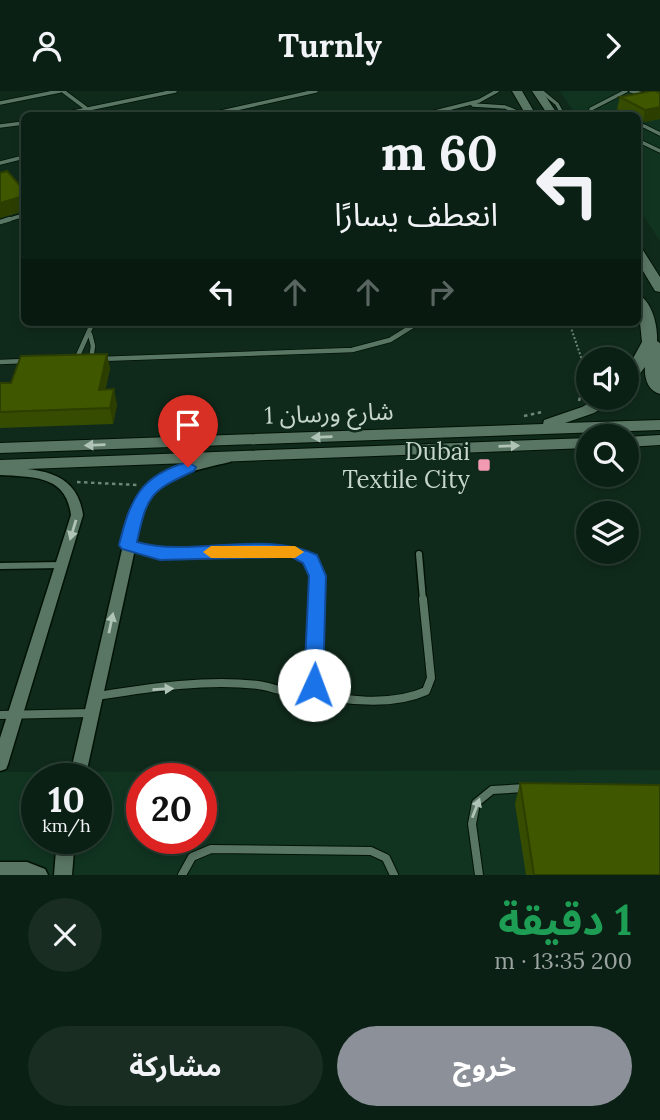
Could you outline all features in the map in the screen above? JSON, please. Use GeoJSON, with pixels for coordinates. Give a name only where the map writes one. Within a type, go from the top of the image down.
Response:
{"type":"FeatureCollection","features":[{"type":"Feature","properties":{"kind":"street"},"geometry":{"type":"LineString","coordinates":[[517,91],[529,112]]}},
{"type":"Feature","properties":{"kind":"street"},"geometry":{"type":"LineString","coordinates":[[539,91],[551,112]]}},
{"type":"Feature","properties":{"kind":"street"},"geometry":{"type":"LineString","coordinates":[[641,257],[660,288]]}},
{"type":"Feature","properties":{"kind":"street"},"geometry":{"type":"LineString","coordinates":[[641,306],[650,324],[652,338],[654,354],[650,371],[652,379],[660,389]]}},
{"type":"Feature","properties":{"kind":"street"},"geometry":{"type":"LineString","coordinates":[[639,360],[652,338]]}},
{"type":"Feature","properties":{"kind":"street"},"geometry":{"type":"LineString","coordinates":[[513,430],[571,416],[584,410]]}},
{"type":"Feature","properties":{"kind":"street","name":"شارع ورسان 1"},"geometry":{"type":"LineString","coordinates":[[0,448],[660,425]]}},
{"type":"Feature","properties":{"kind":"street"},"geometry":{"type":"LineString","coordinates":[[639,441],[660,440]]}},
{"type":"Feature","properties":{"kind":"street","name":"شارع ورسان 1"},"geometry":{"type":"LineString","coordinates":[[0,465],[576,443]]}},
{"type":"Feature","properties":{"kind":"street"},"geometry":{"type":"LineString","coordinates":[[80,763],[139,502],[159,481],[188,467],[244,454]]}},
{"type":"Feature","properties":{"kind":"street"},"geometry":{"type":"LineString","coordinates":[[0,471],[52,478],[75,496],[77,515],[62,565],[7,715],[0,764]]}},
{"type":"Feature","properties":{"kind":"street"},"geometry":{"type":"LineString","coordinates":[[63,875],[65,854]]}},
{"type":"Feature","properties":{"kind":"street"},"geometry":{"type":"LineString","coordinates":[[0,871],[26,871],[39,875]]}},
{"type":"Feature","properties":{"kind":"lane"},"geometry":{"type":"LineString","coordinates":[[0,103],[62,91],[87,109]]}},
{"type":"Feature","properties":{"kind":"lane"},"geometry":{"type":"LineString","coordinates":[[73,112],[175,91]]}},
{"type":"Feature","properties":{"kind":"lane"},"geometry":{"type":"LineString","coordinates":[[222,112],[316,91]]}},
{"type":"Feature","properties":{"kind":"lane"},"geometry":{"type":"LineString","coordinates":[[435,112],[461,106],[497,91]]}},
{"type":"Feature","properties":{"kind":"lane"},"geometry":{"type":"LineString","coordinates":[[539,91],[557,104],[561,112]]}},
{"type":"Feature","properties":{"kind":"lane"},"geometry":{"type":"LineString","coordinates":[[590,112],[591,109],[628,91],[660,98]]}},
{"type":"Feature","properties":{"kind":"lane"},"geometry":{"type":"LineString","coordinates":[[461,106],[496,106],[515,112]]}},
{"type":"Feature","properties":{"kind":"lane"},"geometry":{"type":"LineString","coordinates":[[0,126],[21,123]]}},
{"type":"Feature","properties":{"kind":"lane"},"geometry":{"type":"LineString","coordinates":[[641,129],[646,127],[660,134]]}},
{"type":"Feature","properties":{"kind":"lane"},"geometry":{"type":"LineString","coordinates":[[641,142],[660,151]]}},
{"type":"Feature","properties":{"kind":"lane"},"geometry":{"type":"LineString","coordinates":[[647,145],[660,142]]}},
{"type":"Feature","properties":{"kind":"lane"},"geometry":{"type":"LineString","coordinates":[[0,163],[21,158]]}},
{"type":"Feature","properties":{"kind":"lane"},"geometry":{"type":"LineString","coordinates":[[0,222],[21,216]]}},
{"type":"Feature","properties":{"kind":"lane"},"geometry":{"type":"LineString","coordinates":[[76,360],[92,326]]}},
{"type":"Feature","properties":{"kind":"lane"},"geometry":{"type":"LineString","coordinates":[[64,360],[352,350],[390,340],[413,326]]}},
{"type":"Feature","properties":{"kind":"lane"},"geometry":{"type":"LineString","coordinates":[[90,334],[93,346],[91,359]]}},
{"type":"Feature","properties":{"kind":"lane"},"geometry":{"type":"LineString","coordinates":[[0,362],[38,361]]}},
{"type":"Feature","properties":{"kind":"lane"},"geometry":{"type":"LineString","coordinates":[[128,545],[160,554],[295,551],[310,559],[317,576],[314,680],[311,690],[306,693]]}},
{"type":"Feature","properties":{"kind":"lane"},"geometry":{"type":"LineString","coordinates":[[95,696],[151,689],[251,685],[334,699],[409,698],[426,691],[431,678],[419,554]]}},
{"type":"Feature","properties":{"kind":"lane"},"geometry":{"type":"LineString","coordinates":[[0,566],[62,565]]}},
{"type":"Feature","properties":{"kind":"lane"},"geometry":{"type":"LineString","coordinates":[[7,715],[91,713]]}},
{"type":"Feature","properties":{"kind":"lane"},"geometry":{"type":"LineString","coordinates":[[479,875],[472,824],[476,803],[492,790],[530,788]]}},
{"type":"Feature","properties":{"kind":"lane"},"geometry":{"type":"LineString","coordinates":[[182,875],[187,862],[194,855],[211,849],[371,851],[386,858],[394,875]]}},
{"type":"Feature","properties":{"kind":"path"},"geometry":{"type":"LineString","coordinates":[[571,326],[584,360],[585,379],[571,416]]}},
{"type":"Feature","properties":{"kind":"path"},"geometry":{"type":"LineString","coordinates":[[74,481],[139,485]]}},
{"type":"Feature","properties":{"kind":"shaded area"},"geometry":{"type":"Polygon","coordinates":[[[560,91],[660,91],[660,241],[641,212],[641,112],[574,112],[560,91]]]}},
{"type":"Feature","properties":{"kind":"shaded area"},"geometry":{"type":"Polygon","coordinates":[[[660,770],[660,875],[0,875],[0,772],[21,772],[21,854],[112,854],[112,772],[126,772],[126,854],[217,854],[217,771],[660,770]]]}},
{"type":"Feature","properties":{"kind":"building"},"geometry":{"type":"Polygon","coordinates":[[[651,91],[660,93],[660,107],[645,110],[620,97],[651,91]]]}},
{"type":"Feature","properties":{"kind":"building"},"geometry":{"type":"Polygon","coordinates":[[[7,171],[21,187],[21,197],[0,203],[0,173],[7,171]]]}},
{"type":"Feature","properties":{"kind":"building"},"geometry":{"type":"Polygon","coordinates":[[[107,354],[99,390],[114,389],[110,408],[0,412],[0,383],[11,383],[21,356],[107,354]]]}},
{"type":"Feature","properties":{"kind":"building"},"geometry":{"type":"Polygon","coordinates":[[[520,783],[660,785],[660,875],[534,875],[520,783]]]}},
{"type":"Feature","properties":{"kind":"slow traffic"},"geometry":{"type":"LineString","coordinates":[[211,552],[295,552]]}},
{"type":"Feature","properties":{"kind":"place","name":"Dubai Textile City"},"geometry":{"type":"Point","coordinates":[484,465]}},
{"type":"Feature","properties":{"kind":"route"},"geometry":{"type":"LineString","coordinates":[[188,467],[168,475],[144,494],[136,509],[128,545],[149,553],[171,555],[250,550],[295,551],[310,559],[317,570],[314,685]]}}]}
